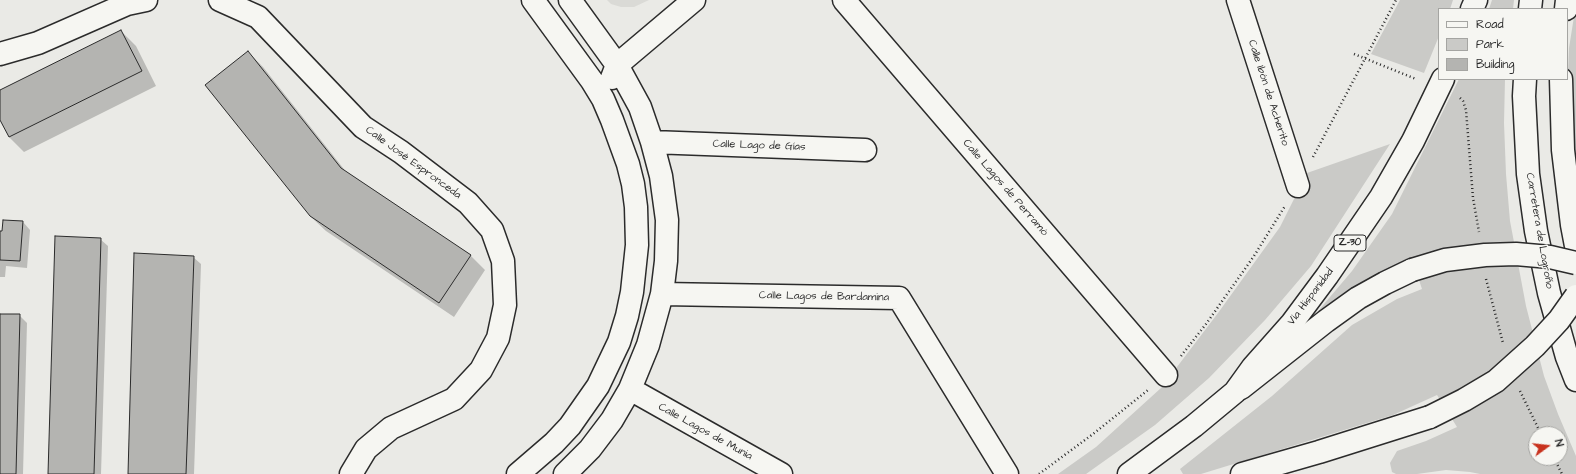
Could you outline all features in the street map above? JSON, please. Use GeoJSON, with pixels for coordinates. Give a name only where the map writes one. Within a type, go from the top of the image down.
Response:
{"type":"FeatureCollection","features":[{"type":"Feature","properties":{"kind":"main road"},"geometry":{"type":"LineString","coordinates":[[0,54],[38,43],[128,4],[146,0]]}},
{"type":"Feature","properties":{"kind":"main road","name":"Calle José Espronceda"},"geometry":{"type":"LineString","coordinates":[[220,0],[258,17],[363,127],[401,152],[468,203],[492,230],[504,261],[505,305],[498,338],[481,370],[454,399],[391,428],[366,449],[351,474]]}},
{"type":"Feature","properties":{"kind":"main road"},"geometry":{"type":"LineString","coordinates":[[518,474],[554,444],[570,426],[598,386],[619,342],[627,316],[636,262],[636,207],[628,164],[612,120],[592,81],[533,0]]}},
{"type":"Feature","properties":{"kind":"main road"},"geometry":{"type":"LineString","coordinates":[[569,473],[612,420],[630,389],[648,345],[662,294],[666,261],[667,220],[661,176],[652,142],[640,107],[617,66],[570,0]]}},
{"type":"Feature","properties":{"kind":"main road"},"geometry":{"type":"LineString","coordinates":[[602,99],[617,66],[694,0]]}},
{"type":"Feature","properties":{"kind":"main road","name":"Calle Lagos de Perramó"},"geometry":{"type":"LineString","coordinates":[[844,0],[1166,375]]}},
{"type":"Feature","properties":{"kind":"main road","name":"Calle Ibón de Acherito"},"geometry":{"type":"LineString","coordinates":[[1238,0],[1298,186]]}},
{"type":"Feature","properties":{"kind":"main road","name":"Vía Hispanidad"},"geometry":{"type":"LineString","coordinates":[[1130,474],[1194,426],[1235,392],[1253,367],[1292,323],[1327,276],[1376,203],[1413,141],[1443,80]]}},
{"type":"Feature","properties":{"kind":"main road","name":"Carretera de Logroño"},"geometry":{"type":"LineString","coordinates":[[1525,80],[1524,96],[1528,174],[1536,231],[1549,293],[1567,357],[1576,380]]}},
{"type":"Feature","properties":{"kind":"main road"},"geometry":{"type":"LineString","coordinates":[[1561,80],[1563,150],[1576,246]]}},
{"type":"Feature","properties":{"kind":"main road","name":"Calle Lago de Gías"},"geometry":{"type":"LineString","coordinates":[[652,142],[865,150]]}},
{"type":"Feature","properties":{"kind":"main road","name":"Z-30"},"geometry":{"type":"LineString","coordinates":[[1235,392],[1358,298],[1412,270],[1445,260],[1485,254],[1516,254],[1550,257],[1576,264]]}},
{"type":"Feature","properties":{"kind":"main road","name":"Calle Lagos de Bardamina"},"geometry":{"type":"LineString","coordinates":[[662,294],[899,298],[1006,474]]}},
{"type":"Feature","properties":{"kind":"main road"},"geometry":{"type":"LineString","coordinates":[[1242,474],[1319,452],[1430,417],[1464,400],[1496,381],[1535,346],[1559,320],[1576,296]]}},
{"type":"Feature","properties":{"kind":"main road","name":"Calle Lagos de Munia"},"geometry":{"type":"LineString","coordinates":[[630,389],[781,474]]}},
{"type":"Feature","properties":{"kind":"path"},"geometry":{"type":"LineString","coordinates":[[1040,474],[1094,434],[1166,375],[1206,324],[1254,256],[1298,186],[1396,0]]}},
{"type":"Feature","properties":{"kind":"path"},"geometry":{"type":"LineString","coordinates":[[1354,54],[1419,80]]}},
{"type":"Feature","properties":{"kind":"shaded area"},"geometry":{"type":"Polygon","coordinates":[[[607,0],[649,0],[634,7],[621,7],[611,4],[607,0]]]}},
{"type":"Feature","properties":{"kind":"green space"},"geometry":{"type":"Polygon","coordinates":[[[1400,0],[1453,0],[1450,8],[1438,8],[1438,38],[1424,73],[1371,54],[1400,0]]]}},
{"type":"Feature","properties":{"kind":"green space"},"geometry":{"type":"Polygon","coordinates":[[[1492,0],[1514,0],[1513,8],[1489,8],[1492,0]]]}},
{"type":"Feature","properties":{"kind":"green space"},"geometry":{"type":"Polygon","coordinates":[[[1576,4],[1576,195],[1567,96],[1569,48],[1576,4]]]}},
{"type":"Feature","properties":{"kind":"green space"},"geometry":{"type":"Polygon","coordinates":[[[1459,80],[1505,80],[1504,123],[1510,221],[1526,306],[1544,376],[1563,426],[1528,426],[1528,466],[1568,466],[1568,437],[1576,456],[1576,474],[1480,474],[1446,470],[1417,474],[1396,474],[1392,472],[1390,463],[1397,451],[1426,441],[1457,427],[1437,395],[1393,415],[1201,474],[1183,474],[1180,469],[1272,396],[1352,325],[1397,299],[1422,289],[1412,259],[1386,269],[1319,310],[1352,271],[1392,214],[1459,80]]]}},
{"type":"Feature","properties":{"kind":"green space"},"geometry":{"type":"Polygon","coordinates":[[[1390,144],[1311,266],[1265,320],[1209,378],[1155,425],[1086,474],[1058,474],[1096,447],[1161,388],[1218,313],[1280,227],[1307,173],[1390,144]]]}},
{"type":"Feature","properties":{"kind":"building"},"geometry":{"type":"Polygon","coordinates":[[[121,30],[142,71],[9,137],[0,120],[0,90],[121,30]]]}},
{"type":"Feature","properties":{"kind":"building"},"geometry":{"type":"Polygon","coordinates":[[[248,51],[341,168],[471,255],[439,303],[310,216],[205,85],[248,51]]]}},
{"type":"Feature","properties":{"kind":"building"},"geometry":{"type":"Polygon","coordinates":[[[3,220],[23,221],[20,261],[0,260],[0,231],[2,231],[3,220]]]}},
{"type":"Feature","properties":{"kind":"building"},"geometry":{"type":"Polygon","coordinates":[[[55,236],[101,238],[94,474],[48,474],[55,236]]]}},
{"type":"Feature","properties":{"kind":"building"},"geometry":{"type":"Polygon","coordinates":[[[134,253],[194,256],[186,474],[128,474],[134,253]]]}},
{"type":"Feature","properties":{"kind":"building"},"geometry":{"type":"Polygon","coordinates":[[[0,314],[20,314],[16,474],[0,474],[0,314]]]}}]}
